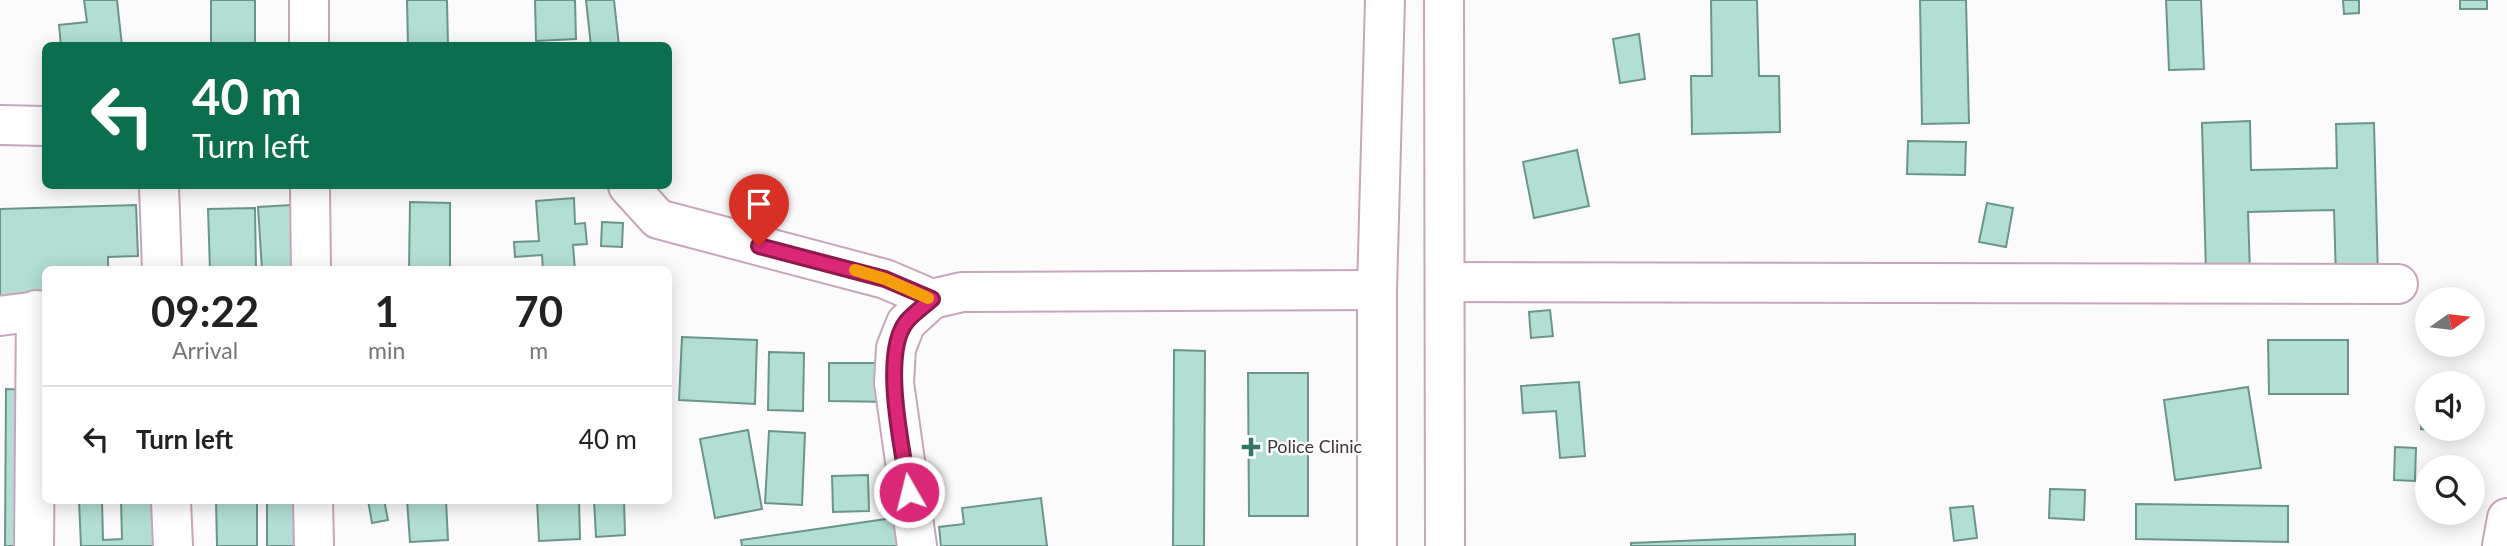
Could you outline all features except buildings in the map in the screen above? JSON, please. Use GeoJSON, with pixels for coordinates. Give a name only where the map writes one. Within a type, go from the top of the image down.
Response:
{"type":"FeatureCollection","features":[{"type":"Feature","properties":{"kind":"main road"},"geometry":{"type":"LineString","coordinates":[[309,0],[309,42]]}},
{"type":"Feature","properties":{"kind":"main road"},"geometry":{"type":"LineString","coordinates":[[1377,546],[1377,290],[1385,0]]}},
{"type":"Feature","properties":{"kind":"main road"},"geometry":{"type":"LineString","coordinates":[[1444,0],[1445,546]]}},
{"type":"Feature","properties":{"kind":"main road"},"geometry":{"type":"LineString","coordinates":[[0,125],[42,126]]}},
{"type":"Feature","properties":{"kind":"main road"},"geometry":{"type":"LineString","coordinates":[[159,189],[162,266]]}},
{"type":"Feature","properties":{"kind":"main road"},"geometry":{"type":"LineString","coordinates":[[310,189],[311,266]]}},
{"type":"Feature","properties":{"kind":"main road"},"geometry":{"type":"LineString","coordinates":[[631,189],[658,219],[874,276],[932,299]]}},
{"type":"Feature","properties":{"kind":"main road"},"geometry":{"type":"LineString","coordinates":[[1445,282],[2398,284]]}},
{"type":"Feature","properties":{"kind":"main road"},"geometry":{"type":"LineString","coordinates":[[917,546],[894,383],[896,348],[906,323],[932,299],[962,292],[1377,290]]}},
{"type":"Feature","properties":{"kind":"main road"},"geometry":{"type":"LineString","coordinates":[[27,312],[34,546]]}},
{"type":"Feature","properties":{"kind":"main road"},"geometry":{"type":"LineString","coordinates":[[171,504],[173,546]]}},
{"type":"Feature","properties":{"kind":"main road"},"geometry":{"type":"LineString","coordinates":[[313,504],[314,546]]}},
{"type":"Feature","properties":{"kind":"main road"},"geometry":{"type":"LineString","coordinates":[[2502,546],[2507,517]]}},
{"type":"Feature","properties":{"kind":"slow traffic"},"geometry":{"type":"LineString","coordinates":[[855,270],[885,279],[928,298]]}},
{"type":"Feature","properties":{"kind":"place","name":"Police Clinic"},"geometry":{"type":"Point","coordinates":[1251,447]}},
{"type":"Feature","properties":{"kind":"route"},"geometry":{"type":"LineString","coordinates":[[759,246],[885,279],[932,299],[906,323],[896,348],[894,383],[909,492]]}}]}
